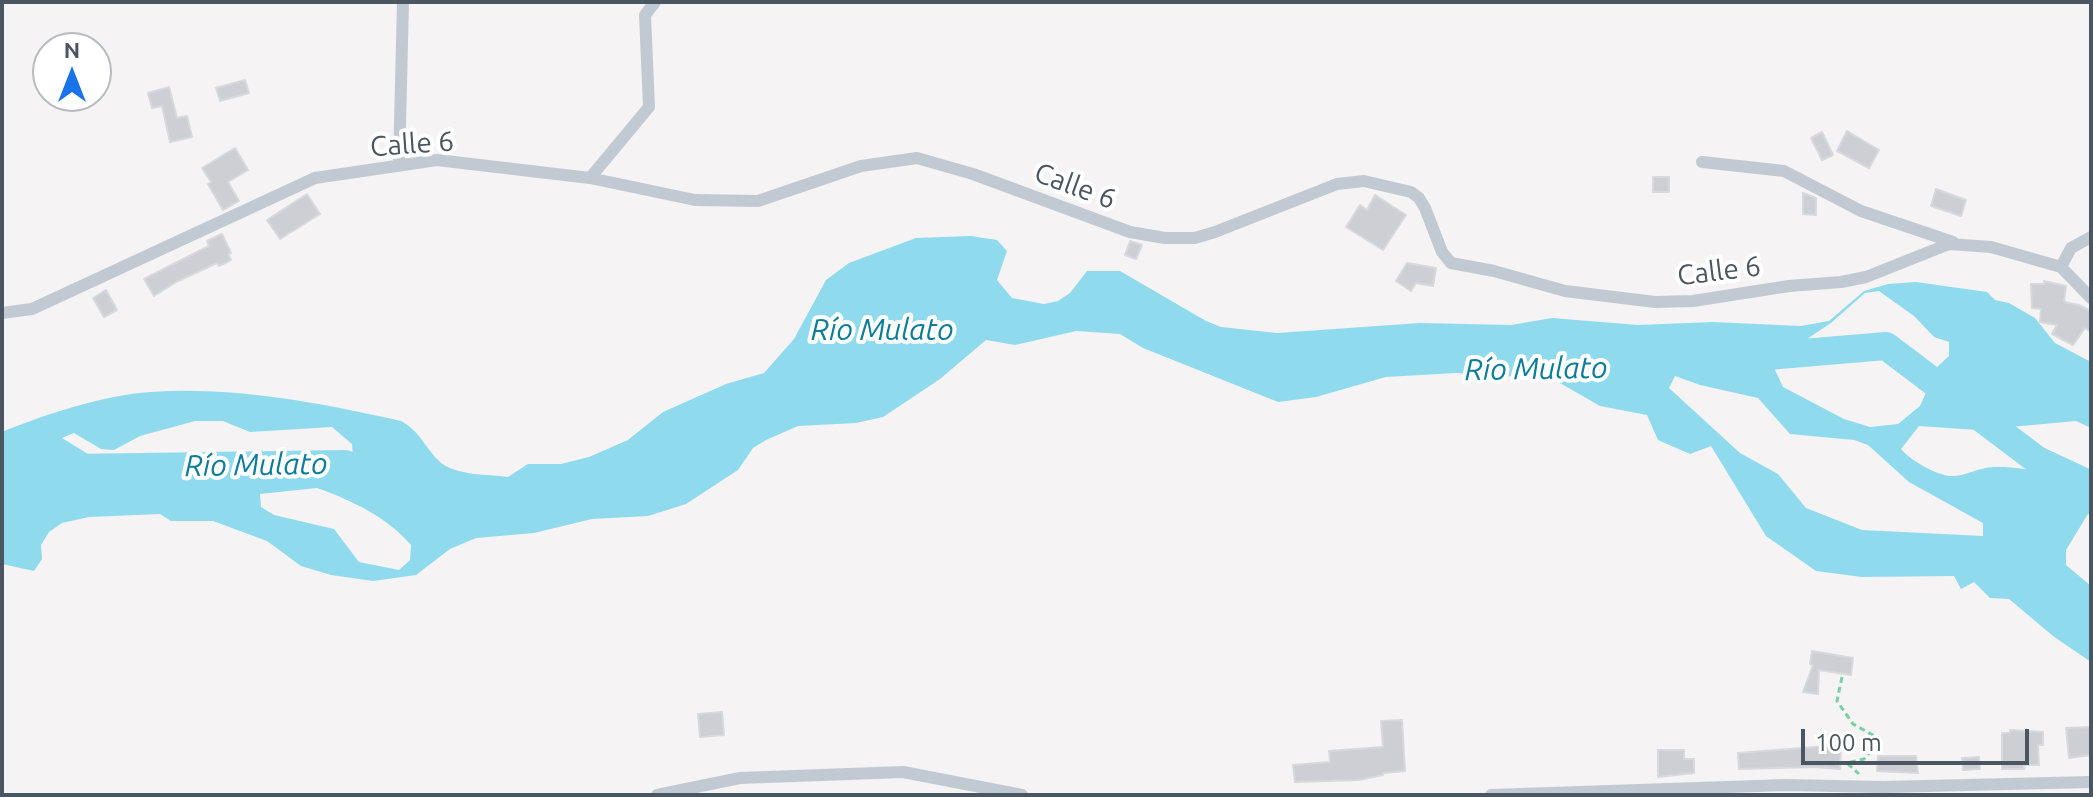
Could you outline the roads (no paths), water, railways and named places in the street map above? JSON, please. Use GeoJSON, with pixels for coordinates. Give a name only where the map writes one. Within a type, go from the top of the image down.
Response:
{"type":"FeatureCollection","features":[{"type":"Feature","properties":{"kind":"street"},"geometry":{"type":"LineString","coordinates":[[399,165],[403,2]]}},
{"type":"Feature","properties":{"kind":"street"},"geometry":{"type":"LineString","coordinates":[[590,178],[649,107],[645,15],[655,2]]}},
{"type":"Feature","properties":{"kind":"street","name":"Calle 6"},"geometry":{"type":"LineString","coordinates":[[2,313],[32,309],[315,178],[437,160],[590,178],[695,200],[758,201],[861,166],[917,158],[973,174],[1130,232],[1165,238],[1195,238],[1337,184],[1364,181],[1411,192],[1419,198],[1442,252],[1451,263],[1494,271],[1565,291],[1655,302],[1693,301],[1866,277],[1949,244],[1991,247],[2061,267],[2091,298]]}},
{"type":"Feature","properties":{"kind":"street"},"geometry":{"type":"LineString","coordinates":[[1702,162],[1784,171],[1861,211],[1964,245]]}},
{"type":"Feature","properties":{"kind":"street"},"geometry":{"type":"LineString","coordinates":[[2061,267],[2071,248],[2091,237]]}},
{"type":"Feature","properties":{"kind":"street"},"geometry":{"type":"LineString","coordinates":[[657,795],[740,778],[903,772],[1022,795]]}},
{"type":"Feature","properties":{"kind":"street"},"geometry":{"type":"LineString","coordinates":[[1491,795],[2091,782]]}},
{"type":"Feature","properties":{"kind":"water","name":"Río Mulato"},"geometry":{"type":"Polygon","coordinates":[[[971,236],[997,240],[1007,251],[997,280],[1012,298],[1044,304],[1058,301],[1070,293],[1087,271],[1120,271],[1221,327],[1277,333],[1420,323],[1511,325],[1552,318],[1638,325],[1713,322],[1801,326],[1829,321],[1864,291],[1888,284],[1916,282],[1987,292],[1995,300],[2009,303],[2035,318],[2055,343],[2091,362],[2091,428],[2076,421],[1978,430],[1919,426],[1901,449],[1910,458],[1944,475],[1961,475],[1989,467],[2019,468],[2057,477],[2091,493],[2091,515],[2088,514],[2066,550],[2066,565],[2091,586],[2091,662],[2053,636],[2009,599],[1990,598],[1974,582],[1961,589],[1954,576],[1862,577],[1816,571],[1766,536],[1711,446],[1690,454],[1658,440],[1647,415],[1600,406],[1553,379],[1456,373],[1386,377],[1316,397],[1278,402],[1143,348],[1120,334],[1076,331],[1015,345],[986,340],[940,379],[883,417],[856,423],[798,426],[766,440],[753,448],[738,470],[686,504],[648,516],[592,519],[534,533],[476,538],[450,549],[416,575],[373,581],[331,575],[301,566],[267,541],[213,521],[171,521],[160,514],[89,517],[62,523],[49,532],[41,545],[42,559],[34,571],[2,564],[2,432],[37,419],[75,406],[133,394],[214,391],[245,394],[401,421],[447,467],[508,477],[528,464],[561,464],[589,457],[628,440],[663,412],[726,384],[764,373],[794,339],[826,280],[849,263],[916,238],[971,236]],[[1879,291],[1865,293],[1831,323],[1795,347],[1768,355],[1783,387],[1844,419],[1870,427],[1898,424],[1920,406],[1938,366],[1949,356],[1949,342],[1934,337],[1914,316],[1879,291]],[[1675,376],[1669,388],[1740,453],[1778,474],[1806,508],[1862,530],[1983,536],[1983,523],[1909,482],[1868,445],[1854,440],[1790,434],[1758,398],[1675,376]],[[195,421],[140,436],[114,450],[101,449],[74,433],[62,438],[109,467],[150,477],[222,478],[264,471],[344,469],[353,457],[352,444],[332,427],[250,432],[223,421],[195,421]],[[317,488],[260,494],[261,507],[274,515],[334,529],[359,562],[399,570],[410,560],[411,545],[401,535],[368,510],[343,498],[317,488]]]}},
{"type":"Feature","properties":{"kind":"waterway","name":"Río Mulato"},"geometry":{"type":"LineString","coordinates":[[1732,359],[1886,346],[2037,460],[2091,485]]}},
{"type":"Feature","properties":{"kind":"waterway","name":"Río Mulato"},"geometry":{"type":"LineString","coordinates":[[73,468],[345,464],[381,478]]}}]}
